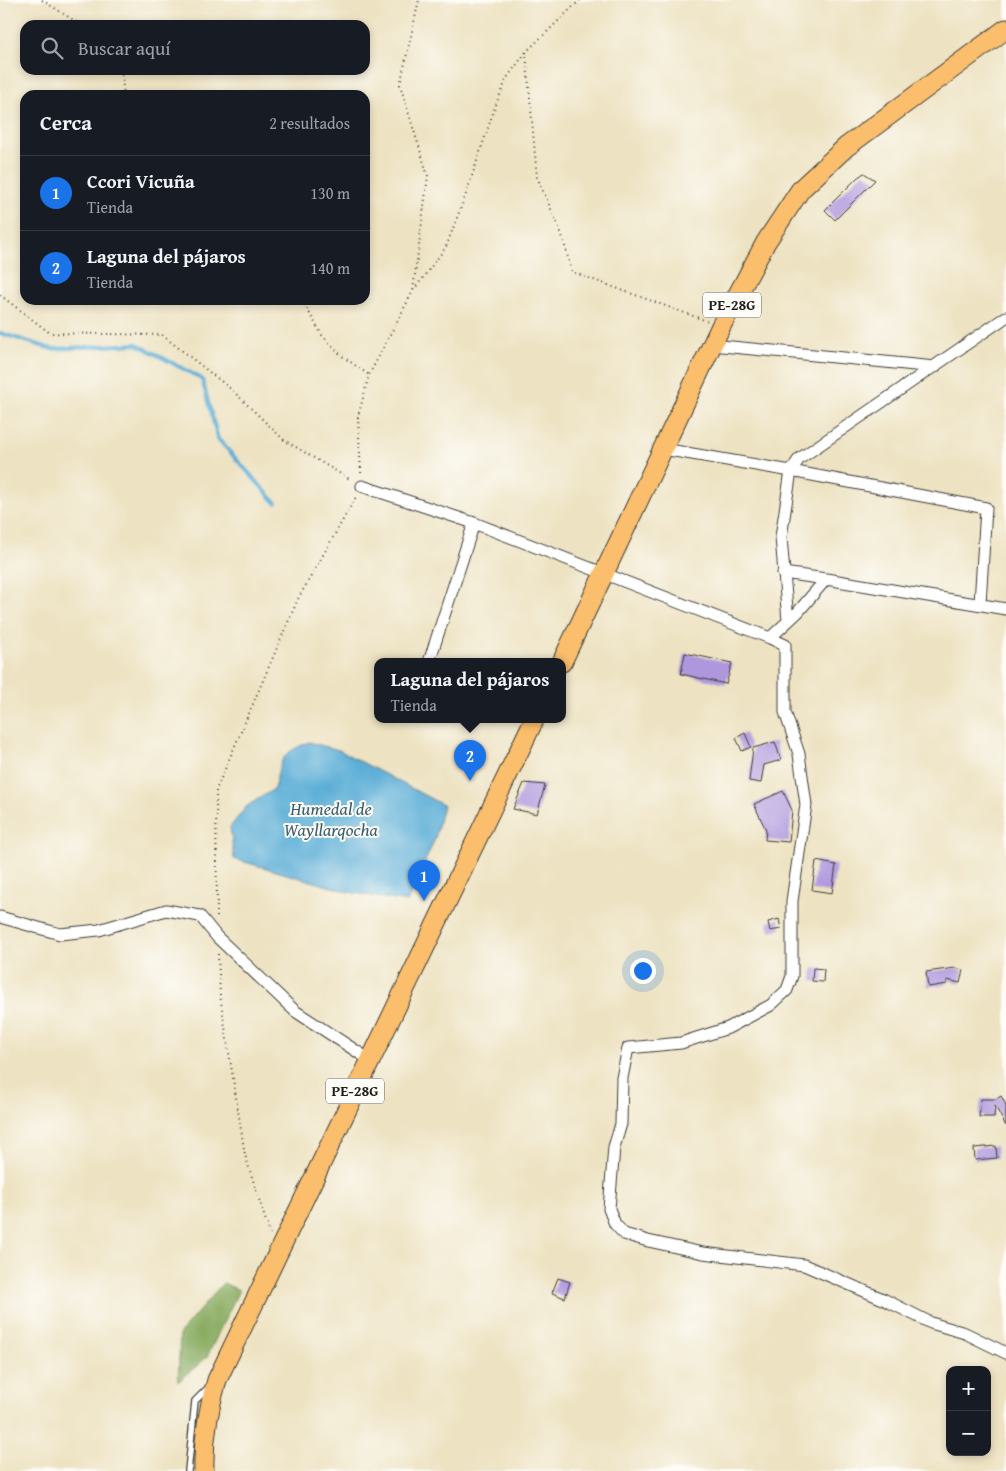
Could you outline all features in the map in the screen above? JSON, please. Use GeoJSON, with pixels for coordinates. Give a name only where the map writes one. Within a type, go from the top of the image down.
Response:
{"type":"FeatureCollection","features":[{"type":"Feature","properties":{"kind":"highway","name":"PE-28G"},"geometry":{"type":"LineString","coordinates":[[564,658],[721,326],[766,242],[801,189],[846,147],[1006,29]]}},
{"type":"Feature","properties":{"kind":"highway","name":"PE-28G"},"geometry":{"type":"LineString","coordinates":[[204,1471],[203,1451],[208,1412],[217,1380],[533,723]]}},
{"type":"Feature","properties":{"kind":"street"},"geometry":{"type":"LineString","coordinates":[[788,621],[781,537],[791,470],[799,459],[869,408],[935,367],[1006,316]]}},
{"type":"Feature","properties":{"kind":"street"},"geometry":{"type":"LineString","coordinates":[[712,345],[935,367]]}},
{"type":"Feature","properties":{"kind":"street"},"geometry":{"type":"LineString","coordinates":[[663,450],[791,470],[986,508],[980,603]]}},
{"type":"Feature","properties":{"kind":"street"},"geometry":{"type":"LineString","coordinates":[[362,486],[474,523],[785,645],[785,712],[799,754],[806,805],[792,901],[792,976],[788,990],[770,1005],[728,1028],[681,1043],[648,1048],[628,1048],[622,1078],[621,1124],[614,1147],[609,1209],[615,1224],[624,1234],[703,1253],[804,1265],[883,1299],[930,1323],[965,1333],[1006,1353]]}},
{"type":"Feature","properties":{"kind":"street"},"geometry":{"type":"LineString","coordinates":[[430,658],[474,523]]}},
{"type":"Feature","properties":{"kind":"street"},"geometry":{"type":"LineString","coordinates":[[783,574],[980,603],[1006,609]]}},
{"type":"Feature","properties":{"kind":"street"},"geometry":{"type":"LineString","coordinates":[[770,638],[826,579]]}},
{"type":"Feature","properties":{"kind":"street"},"geometry":{"type":"LineString","coordinates":[[0,916],[60,934],[99,930],[166,910],[200,916],[217,937],[295,1011],[370,1060]]}},
{"type":"Feature","properties":{"kind":"lane"},"geometry":{"type":"LineString","coordinates":[[188,1471],[195,1402],[217,1380]]}},
{"type":"Feature","properties":{"kind":"path"},"geometry":{"type":"LineString","coordinates":[[42,0],[73,20]]}},
{"type":"Feature","properties":{"kind":"path"},"geometry":{"type":"LineString","coordinates":[[413,292],[428,176],[400,85],[419,0]]}},
{"type":"Feature","properties":{"kind":"path"},"geometry":{"type":"LineString","coordinates":[[278,1255],[244,1155],[220,995],[217,937],[216,790],[298,599],[362,486],[358,417],[369,375],[413,292],[446,246],[466,194],[494,107],[507,78],[526,52],[580,0]]}},
{"type":"Feature","properties":{"kind":"path"},"geometry":{"type":"LineString","coordinates":[[526,52],[537,178],[561,232],[572,272],[721,326]]}},
{"type":"Feature","properties":{"kind":"path"},"geometry":{"type":"LineString","coordinates":[[122,75],[123,90]]}},
{"type":"Feature","properties":{"kind":"path"},"geometry":{"type":"LineString","coordinates":[[0,295],[50,334],[162,335],[230,389],[284,440],[362,486]]}},
{"type":"Feature","properties":{"kind":"path"},"geometry":{"type":"LineString","coordinates":[[305,305],[322,335],[342,356],[369,375]]}},
{"type":"Feature","properties":{"kind":"green space"},"geometry":{"type":"Polygon","coordinates":[[[223,1283],[239,1290],[207,1357],[178,1382],[180,1333],[223,1283]]]}},
{"type":"Feature","properties":{"kind":"water","name":"Humedal de Wayllarqocha"},"geometry":{"type":"Polygon","coordinates":[[[309,742],[339,750],[443,805],[435,839],[407,902],[349,892],[234,859],[230,827],[247,806],[274,789],[278,771],[287,754],[309,742]]]}},
{"type":"Feature","properties":{"kind":"building"},"geometry":{"type":"Polygon","coordinates":[[[864,173],[875,180],[835,220],[825,210],[864,173]]]}},
{"type":"Feature","properties":{"kind":"building"},"geometry":{"type":"Polygon","coordinates":[[[685,653],[732,663],[726,684],[681,674],[685,653]]]}},
{"type":"Feature","properties":{"kind":"building"},"geometry":{"type":"Polygon","coordinates":[[[745,733],[751,747],[742,751],[736,738],[745,733]]]}},
{"type":"Feature","properties":{"kind":"building"},"geometry":{"type":"Polygon","coordinates":[[[775,742],[781,760],[764,765],[761,783],[749,781],[753,748],[775,742]]]}},
{"type":"Feature","properties":{"kind":"building"},"geometry":{"type":"Polygon","coordinates":[[[524,783],[545,785],[537,814],[513,809],[524,783]]]}},
{"type":"Feature","properties":{"kind":"building"},"geometry":{"type":"Polygon","coordinates":[[[783,791],[792,810],[789,842],[765,840],[766,830],[754,804],[783,791]]]}},
{"type":"Feature","properties":{"kind":"building"},"geometry":{"type":"Polygon","coordinates":[[[816,861],[836,865],[832,893],[812,890],[816,861]]]}},
{"type":"Feature","properties":{"kind":"building"},"geometry":{"type":"Polygon","coordinates":[[[779,919],[781,929],[770,931],[768,922],[779,919]]]}},
{"type":"Feature","properties":{"kind":"building"},"geometry":{"type":"Polygon","coordinates":[[[813,968],[824,969],[823,982],[812,981],[813,968]]]}},
{"type":"Feature","properties":{"kind":"building"},"geometry":{"type":"Polygon","coordinates":[[[955,968],[963,970],[960,983],[947,980],[947,984],[928,987],[926,972],[955,968]]]}},
{"type":"Feature","properties":{"kind":"building"},"geometry":{"type":"Polygon","coordinates":[[[1001,1096],[1006,1105],[1006,1126],[995,1106],[994,1117],[979,1117],[981,1099],[996,1099],[1001,1096]]]}},
{"type":"Feature","properties":{"kind":"building"},"geometry":{"type":"Polygon","coordinates":[[[996,1146],[997,1158],[975,1160],[974,1148],[996,1146]]]}},
{"type":"Feature","properties":{"kind":"building"},"geometry":{"type":"Polygon","coordinates":[[[558,1278],[570,1282],[565,1298],[552,1293],[558,1278]]]}},
{"type":"Feature","properties":{"kind":"waterway"},"geometry":{"type":"LineString","coordinates":[[0,333],[52,349],[137,344],[202,379],[218,439],[276,503]]}},
{"type":"Feature","properties":{"kind":"place","name":"Laguna del pájaros"},"geometry":{"type":"Point","coordinates":[470,781]}},
{"type":"Feature","properties":{"kind":"place","name":"Ccori Vicuña"},"geometry":{"type":"Point","coordinates":[424,901]}}]}
